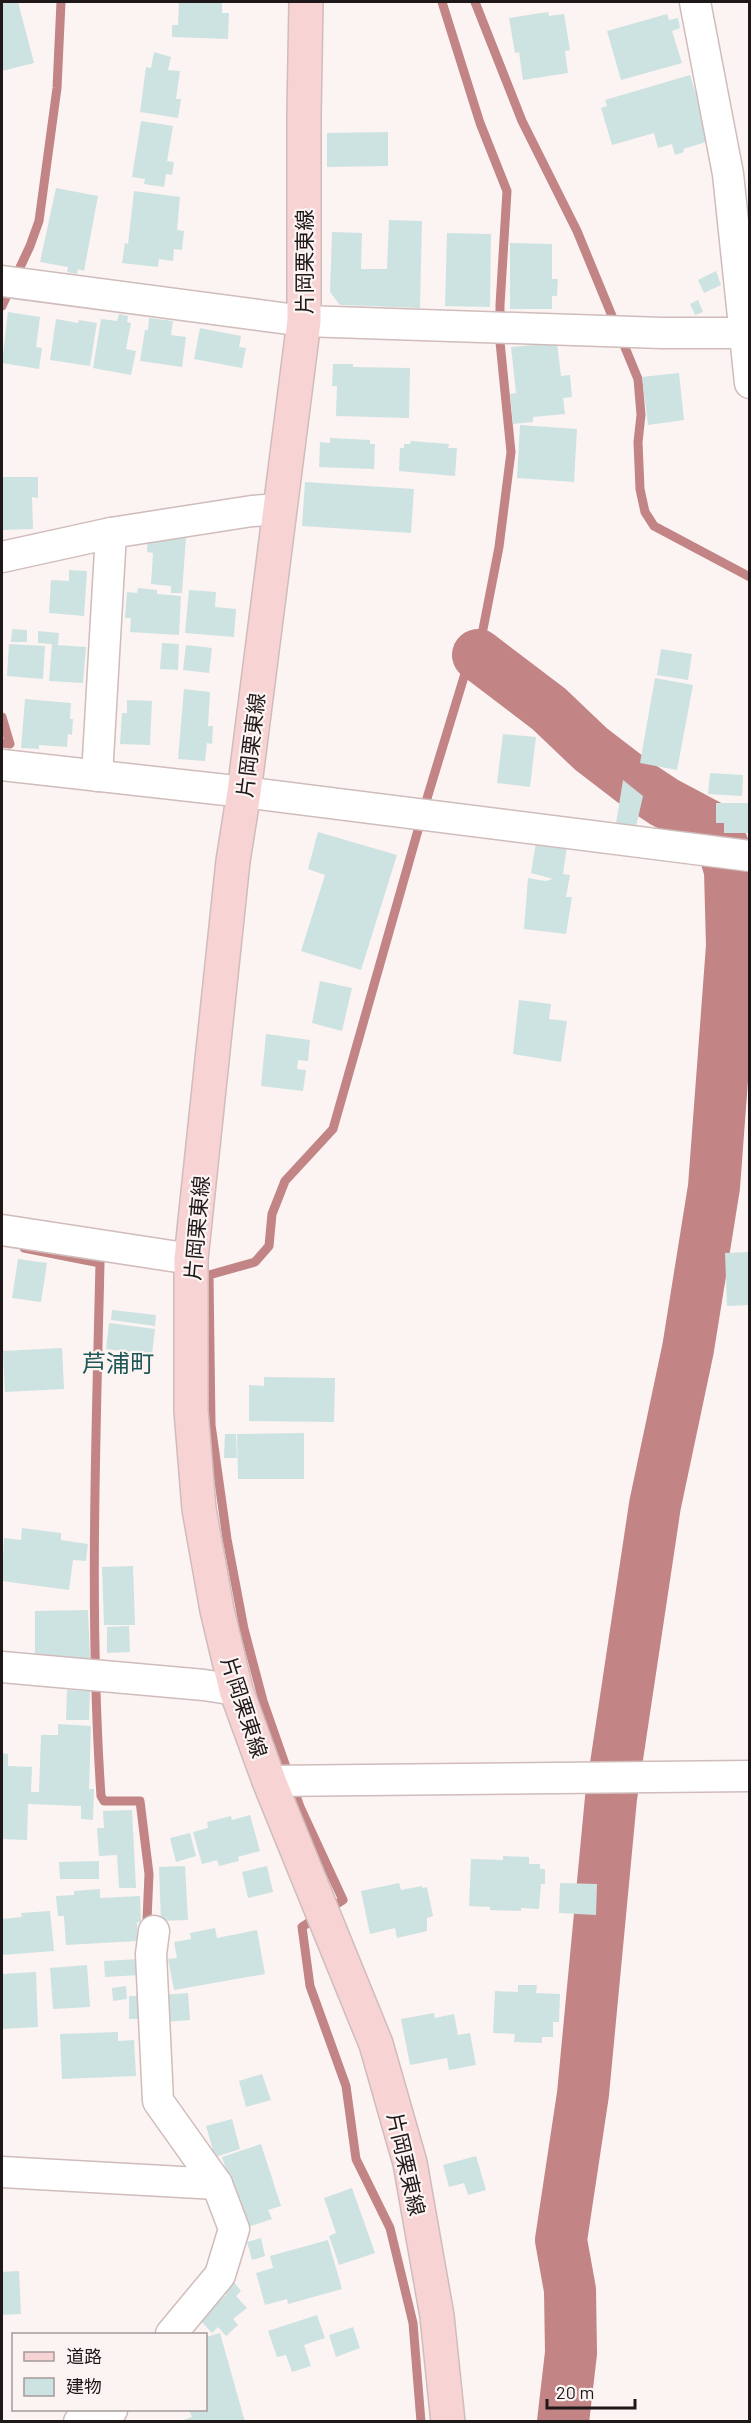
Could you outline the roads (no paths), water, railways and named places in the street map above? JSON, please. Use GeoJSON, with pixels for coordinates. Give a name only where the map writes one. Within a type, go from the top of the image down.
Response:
{"type":"FeatureCollection","features":[{"type":"Feature","properties":{"kind":"main road","name":"片岡栗東線"},"geometry":{"type":"LineString","coordinates":[[306,2],[304,321],[244,792],[233,861],[191,1259],[191,1410],[199,1509],[217,1610],[237,1690],[269,1780],[376,2044],[407,2152],[436,2316],[448,2421]]}},
{"type":"Feature","properties":{"kind":"street"},"geometry":{"type":"LineString","coordinates":[[695,2],[728,174],[750,383]]}},
{"type":"Feature","properties":{"kind":"street"},"geometry":{"type":"LineString","coordinates":[[2,281],[304,321],[650,333],[745,323]]}},
{"type":"Feature","properties":{"kind":"street"},"geometry":{"type":"LineString","coordinates":[[2,557],[111,532],[280,509]]}},
{"type":"Feature","properties":{"kind":"street"},"geometry":{"type":"LineString","coordinates":[[97,776],[111,532]]}},
{"type":"Feature","properties":{"kind":"street"},"geometry":{"type":"LineString","coordinates":[[2,765],[244,792],[750,856]]}},
{"type":"Feature","properties":{"kind":"street"},"geometry":{"type":"LineString","coordinates":[[2,1230],[191,1259]]}},
{"type":"Feature","properties":{"kind":"street"},"geometry":{"type":"LineString","coordinates":[[2,1667],[237,1690]]}},
{"type":"Feature","properties":{"kind":"street"},"geometry":{"type":"LineString","coordinates":[[269,1780],[750,1776]]}},
{"type":"Feature","properties":{"kind":"street"},"geometry":{"type":"LineString","coordinates":[[154,1931],[152,1954],[158,2101],[217,2184],[234,2229],[220,2275],[172,2333]]}},
{"type":"Feature","properties":{"kind":"street"},"geometry":{"type":"LineString","coordinates":[[2,2172],[217,2184]]}},
{"type":"Feature","properties":{"kind":"street"},"geometry":{"type":"LineString","coordinates":[[79,2421],[110,2415]]}},
{"type":"Feature","properties":{"kind":"waterway"},"geometry":{"type":"LineString","coordinates":[[2,306],[39,221],[57,88],[61,2]]}},
{"type":"Feature","properties":{"kind":"waterway"},"geometry":{"type":"LineString","coordinates":[[329,1909],[343,1900],[300,1807],[263,1701],[244,1629],[227,1539],[211,1425],[209,1275],[255,1262],[269,1246],[272,1214],[285,1181],[333,1129],[428,795],[467,667],[478,655],[499,547],[511,452],[500,342],[507,191],[480,123],[442,2]]}},
{"type":"Feature","properties":{"kind":"waterway"},"geometry":{"type":"LineString","coordinates":[[475,2],[522,121],[577,231],[638,379],[641,415],[638,442],[640,489],[645,512],[654,526],[750,577]]}},
{"type":"Feature","properties":{"kind":"waterway"},"geometry":{"type":"LineString","coordinates":[[478,655],[549,709],[591,749],[634,782],[664,802],[711,827],[723,846],[730,871],[732,946],[714,1187],[688,1349],[655,1505],[611,1798],[583,2094],[561,2240],[570,2290],[571,2353],[563,2422]]}},
{"type":"Feature","properties":{"kind":"waterway"},"geometry":{"type":"LineString","coordinates":[[2,717],[10,744],[2,743]]}},
{"type":"Feature","properties":{"kind":"waterway"},"geometry":{"type":"LineString","coordinates":[[24,1248],[100,1263],[94,1596],[101,1796],[104,1801],[140,1801],[149,1874],[147,1920]]}},
{"type":"Feature","properties":{"kind":"waterway"},"geometry":{"type":"LineString","coordinates":[[317,1917],[302,1927],[310,1986],[346,2086],[356,2159],[390,2228],[413,2323],[421,2422]]}},
{"type":"Feature","properties":{"kind":"district","name":"芦浦町"},"geometry":{"type":"Point","coordinates":[118,1362]}}]}
